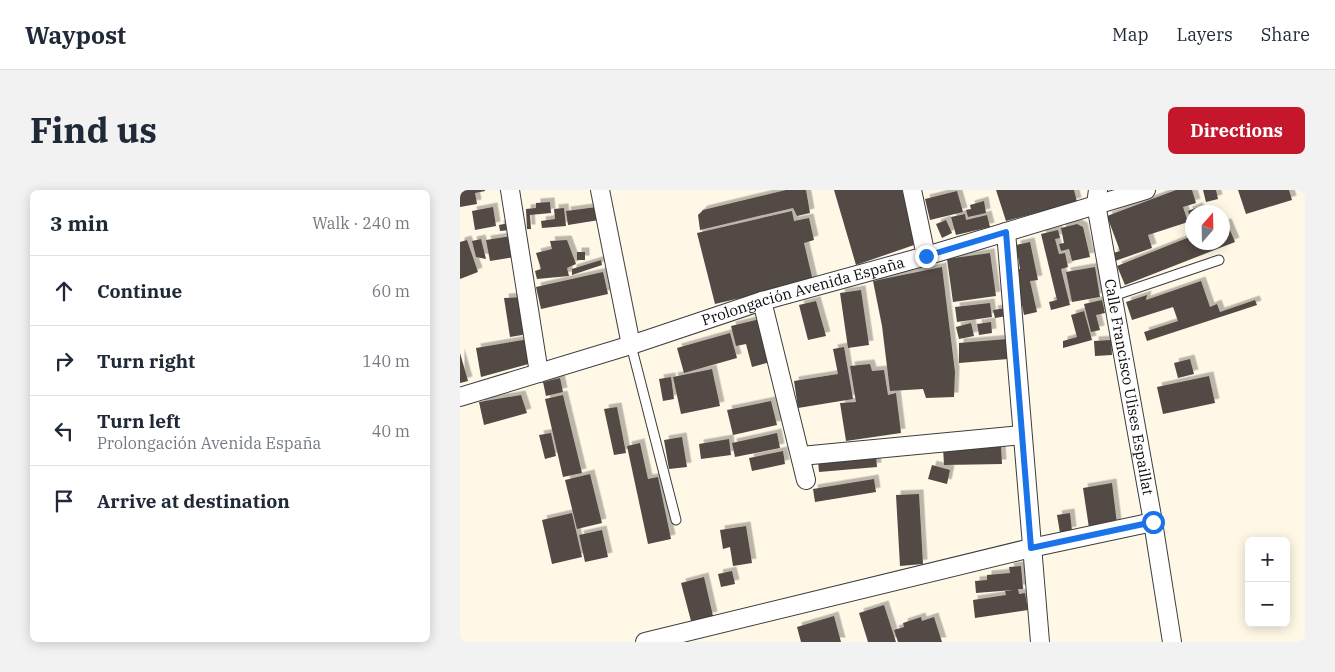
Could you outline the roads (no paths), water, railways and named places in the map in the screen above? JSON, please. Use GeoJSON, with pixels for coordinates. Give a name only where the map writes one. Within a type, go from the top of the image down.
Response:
{"type":"FeatureCollection","features":[{"type":"Feature","properties":{"kind":"street"},"geometry":{"type":"LineString","coordinates":[[510,190],[539,373]]}},
{"type":"Feature","properties":{"kind":"street"},"geometry":{"type":"LineString","coordinates":[[600,190],[631,345]]}},
{"type":"Feature","properties":{"kind":"street"},"geometry":{"type":"LineString","coordinates":[[912,190],[926,256]]}},
{"type":"Feature","properties":{"kind":"street","name":"Prolongación Avenida España"},"geometry":{"type":"LineString","coordinates":[[460,397],[631,345],[762,301],[1006,232],[1097,197],[1146,190]]}},
{"type":"Feature","properties":{"kind":"street","name":"Calle Francisco Ulises Espaillat"},"geometry":{"type":"LineString","coordinates":[[1097,197],[1172,642]]}},
{"type":"Feature","properties":{"kind":"street"},"geometry":{"type":"LineString","coordinates":[[1006,232],[1040,642]]}},
{"type":"Feature","properties":{"kind":"street"},"geometry":{"type":"LineString","coordinates":[[762,301],[806,480]]}},
{"type":"Feature","properties":{"kind":"street"},"geometry":{"type":"LineString","coordinates":[[801,456],[1022,435]]}},
{"type":"Feature","properties":{"kind":"street"},"geometry":{"type":"LineString","coordinates":[[646,642],[1031,548],[1153,522]]}},
{"type":"Feature","properties":{"kind":"lane"},"geometry":{"type":"LineString","coordinates":[[1113,296],[1219,260]]}},
{"type":"Feature","properties":{"kind":"lane"},"geometry":{"type":"LineString","coordinates":[[631,345],[676,520]]}}]}
